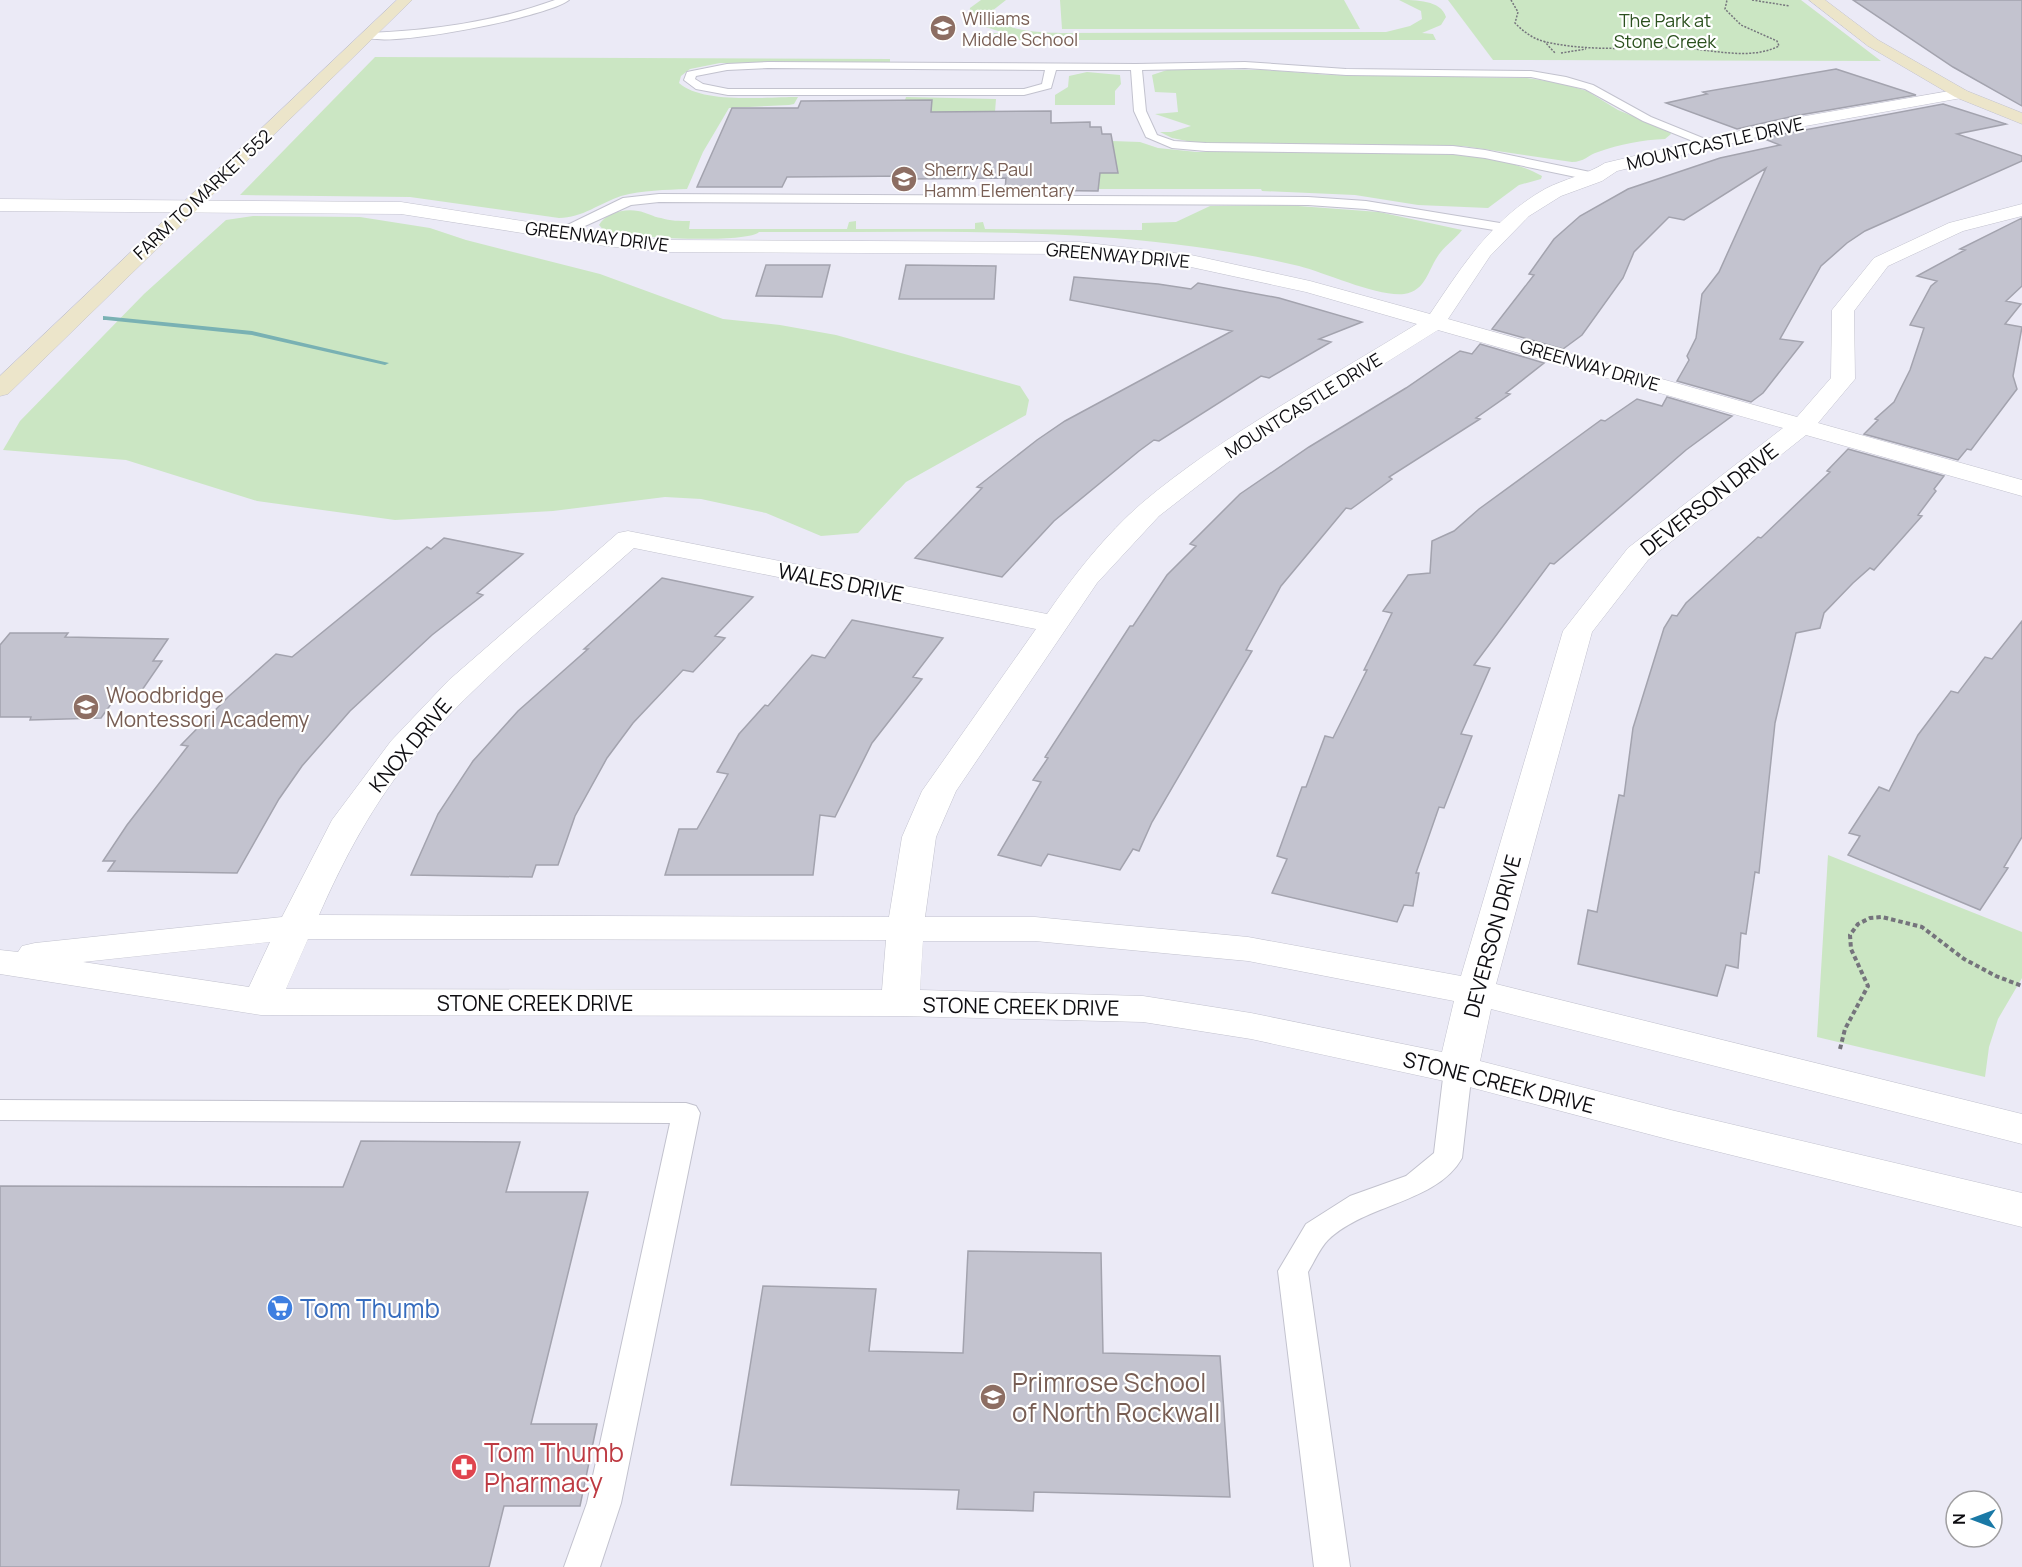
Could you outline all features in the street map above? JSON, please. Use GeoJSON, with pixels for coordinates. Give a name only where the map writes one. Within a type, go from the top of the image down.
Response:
{"type":"FeatureCollection","features":[{"type":"Feature","properties":{"kind":"main road","name":"FARM TO MARKET 552"},"geometry":{"type":"LineString","coordinates":[[0,389],[405,0]]}},
{"type":"Feature","properties":{"kind":"main road"},"geometry":{"type":"LineString","coordinates":[[1816,0],[1873,43],[1961,94],[2022,119]]}},
{"type":"Feature","properties":{"kind":"street","name":"MOUNTCASTLE DRIVE"},"geometry":{"type":"LineString","coordinates":[[900,1003],[905,929],[919,837],[939,791],[1087,577],[1150,510],[1222,455],[1435,322],[1482,252],[1522,212],[1554,192],[1595,177],[1611,167],[1708,143],[1794,123],[1961,94]]}},
{"type":"Feature","properties":{"kind":"street","name":"GREENWAY DRIVE"},"geometry":{"type":"LineString","coordinates":[[0,205],[401,208],[622,243],[669,246],[1026,247],[1126,252],[1191,261],[1253,272],[2022,488]]}},
{"type":"Feature","properties":{"kind":"street","name":"DEVERSON DRIVE"},"geometry":{"type":"LineString","coordinates":[[1458,1070],[1475,992],[1578,631],[1638,554],[1803,425],[1843,379],[1844,310],[1881,262],[1956,226],[2022,210]]}},
{"type":"Feature","properties":{"kind":"street","name":"WALES DRIVE"},"geometry":{"type":"LineString","coordinates":[[627,539],[1054,624]]}},
{"type":"Feature","properties":{"kind":"street","name":"KNOX DRIVE"},"geometry":{"type":"LineString","coordinates":[[261,1002],[349,820],[402,748],[460,687],[627,539]]}},
{"type":"Feature","properties":{"kind":"street","name":"STONE CREEK DRIVE"},"geometry":{"type":"LineString","coordinates":[[0,960],[296,927],[1035,929],[1248,949],[1475,992],[2022,1129]]}},
{"type":"Feature","properties":{"kind":"street","name":"STONE CREEK DRIVE"},"geometry":{"type":"LineString","coordinates":[[0,960],[261,1002],[900,1003],[1143,1009],[1251,1026],[1458,1070],[1671,1125],[2022,1210]]}},
{"type":"Feature","properties":{"kind":"lane"},"geometry":{"type":"LineString","coordinates":[[369,36],[469,28],[523,14],[564,0]]}},
{"type":"Feature","properties":{"kind":"lane"},"geometry":{"type":"LineString","coordinates":[[689,80],[691,74],[706,70],[742,67],[1049,72],[1136,67],[1245,65],[1346,72],[1531,74],[1566,80],[1589,87],[1647,119],[1708,143]]}},
{"type":"Feature","properties":{"kind":"lane"},"geometry":{"type":"LineString","coordinates":[[1136,67],[1140,111],[1152,137],[1172,144],[1206,147],[1453,150],[1485,154],[1595,177]]}},
{"type":"Feature","properties":{"kind":"lane"},"geometry":{"type":"LineString","coordinates":[[1024,78],[1049,72]]}},
{"type":"Feature","properties":{"kind":"lane"},"geometry":{"type":"LineString","coordinates":[[689,80],[700,87],[728,92],[1024,92],[1047,86],[1049,72]]}},
{"type":"Feature","properties":{"kind":"lane"},"geometry":{"type":"LineString","coordinates":[[689,80],[725,80]]}},
{"type":"Feature","properties":{"kind":"lane"},"geometry":{"type":"LineString","coordinates":[[558,233],[628,201],[659,198],[1308,201],[1366,206],[1506,228]]}},
{"type":"Feature","properties":{"kind":"lane"},"geometry":{"type":"LineString","coordinates":[[1332,1567],[1293,1271],[1317,1232],[1360,1204],[1416,1184],[1448,1158],[1458,1070]]}},
{"type":"Feature","properties":{"kind":"lane"},"geometry":{"type":"LineString","coordinates":[[0,1110],[686,1113],[604,1503],[582,1567]]}},
{"type":"Feature","properties":{"kind":"path"},"geometry":{"type":"LineString","coordinates":[[1511,0],[1518,12],[1516,27],[1526,34],[1543,40],[1610,49],[1679,48],[1756,52],[1779,46],[1777,41],[1732,19],[1725,9],[1727,0]]}},
{"type":"Feature","properties":{"kind":"path"},"geometry":{"type":"LineString","coordinates":[[1543,40],[1555,54]]}},
{"type":"Feature","properties":{"kind":"path"},"geometry":{"type":"LineString","coordinates":[[1838,1056],[1845,1029],[1868,986],[1851,949],[1850,935],[1858,924],[1870,918],[1892,918],[1922,927],[1964,959],[1996,976],[2022,986]]}},
{"type":"Feature","properties":{"kind":"green space"},"geometry":{"type":"Polygon","coordinates":[[[981,0],[1006,0],[992,11],[1003,24],[1022,30],[1061,33],[1386,32],[1410,26],[1422,19],[1421,11],[1399,0],[1433,4],[1443,11],[1446,17],[1441,25],[1422,33],[1433,34],[1436,40],[993,40],[994,33],[1004,33],[983,26],[969,15],[970,8],[981,0]]]}},
{"type":"Feature","properties":{"kind":"green space"},"geometry":{"type":"Polygon","coordinates":[[[1060,0],[1344,0],[1360,29],[1062,29],[1060,0]]]}},
{"type":"Feature","properties":{"kind":"green space","name":"The Park at Stone Creek"},"geometry":{"type":"Polygon","coordinates":[[[1448,0],[1801,0],[1881,61],[1493,60],[1448,0]]]}},
{"type":"Feature","properties":{"kind":"green space"},"geometry":{"type":"Polygon","coordinates":[[[375,57],[890,59],[890,62],[720,63],[690,69],[681,76],[679,83],[689,90],[703,94],[736,98],[798,97],[794,104],[789,105],[729,108],[703,152],[687,189],[629,194],[575,216],[559,218],[410,197],[240,195],[375,57]]]}},
{"type":"Feature","properties":{"kind":"green space"},"geometry":{"type":"Polygon","coordinates":[[[1170,69],[1266,70],[1329,75],[1527,78],[1560,83],[1587,91],[1618,110],[1669,131],[1671,134],[1665,139],[1639,141],[1606,149],[1580,161],[1572,162],[1463,146],[1197,143],[1172,138],[1160,132],[1171,132],[1191,126],[1155,114],[1178,112],[1176,93],[1155,92],[1152,75],[1170,69]]]}},
{"type":"Feature","properties":{"kind":"green space"},"geometry":{"type":"Polygon","coordinates":[[[1087,72],[1120,75],[1121,84],[1115,91],[1115,105],[1055,105],[1055,95],[1068,87],[1069,76],[1087,72]]]}},
{"type":"Feature","properties":{"kind":"green space"},"geometry":{"type":"Polygon","coordinates":[[[906,97],[996,99],[995,112],[931,115],[932,100],[905,100],[906,97]]]}},
{"type":"Feature","properties":{"kind":"green space"},"geometry":{"type":"Polygon","coordinates":[[[1112,141],[1140,142],[1158,148],[1197,152],[1442,153],[1501,161],[1542,176],[1541,179],[1519,185],[1488,208],[1418,205],[1355,195],[1262,191],[1261,189],[1099,189],[1097,173],[1112,141]]]}},
{"type":"Feature","properties":{"kind":"green space"},"geometry":{"type":"Polygon","coordinates":[[[1285,205],[1379,212],[1462,230],[1440,253],[1418,288],[1404,294],[1393,294],[1268,259],[1205,248],[1122,239],[1018,233],[759,232],[750,236],[733,238],[685,239],[618,234],[606,231],[599,225],[606,217],[633,210],[668,220],[690,221],[689,229],[847,229],[849,222],[856,221],[856,229],[975,229],[975,223],[983,222],[985,229],[1142,230],[1142,223],[1176,222],[1210,206],[1285,205]]]}},
{"type":"Feature","properties":{"kind":"green space"},"geometry":{"type":"Polygon","coordinates":[[[253,216],[360,217],[430,228],[466,240],[600,274],[723,319],[780,325],[836,335],[1020,386],[1029,400],[1026,415],[906,482],[858,533],[821,536],[766,513],[701,499],[665,497],[553,511],[395,520],[257,501],[126,460],[3,450],[20,421],[144,294],[226,220],[253,216]]]}},
{"type":"Feature","properties":{"kind":"green space"},"geometry":{"type":"Polygon","coordinates":[[[1828,855],[2022,932],[2022,978],[1998,1019],[1989,1047],[1985,1077],[1817,1037],[1828,855]]]}},
{"type":"Feature","properties":{"kind":"building"},"geometry":{"type":"Polygon","coordinates":[[[1853,0],[2022,0],[2022,106],[1953,67],[1853,0]]]}},
{"type":"Feature","properties":{"kind":"building"},"geometry":{"type":"Polygon","coordinates":[[[1836,69],[1916,95],[1794,116],[1737,129],[1666,103],[1707,94],[1703,92],[1836,69]]]}},
{"type":"Feature","properties":{"kind":"building","name":"Sherry & Paul Hamm Elementary"},"geometry":{"type":"Polygon","coordinates":[[[932,100],[931,112],[1051,111],[1051,123],[1090,122],[1090,127],[1101,127],[1102,134],[1111,134],[1118,173],[1100,173],[1098,191],[1005,190],[1006,178],[912,179],[912,176],[787,177],[782,187],[697,187],[732,108],[798,108],[801,101],[932,100]]]}},
{"type":"Feature","properties":{"kind":"building"},"geometry":{"type":"Polygon","coordinates":[[[1943,104],[2006,124],[1957,134],[2022,156],[2022,161],[1865,231],[1847,243],[1821,266],[1780,339],[1803,342],[1763,393],[1751,402],[1677,381],[1689,360],[1687,356],[1696,338],[1702,294],[1719,272],[1766,168],[1684,220],[1669,217],[1634,252],[1623,278],[1582,335],[1563,349],[1492,329],[1534,275],[1529,274],[1554,239],[1580,216],[1628,189],[1720,158],[1780,145],[1762,138],[1943,104]]]}},
{"type":"Feature","properties":{"kind":"building"},"geometry":{"type":"Polygon","coordinates":[[[2022,218],[2022,286],[2006,301],[2021,304],[2005,324],[2022,327],[2013,376],[2017,389],[1971,450],[1967,449],[1958,460],[1864,434],[1878,420],[1875,419],[1894,402],[1910,370],[1924,328],[1910,325],[1931,286],[1937,281],[1917,276],[1965,250],[1960,249],[2022,218]]]}},
{"type":"Feature","properties":{"kind":"building"},"geometry":{"type":"Polygon","coordinates":[[[766,265],[830,265],[822,297],[756,296],[766,265]]]}},
{"type":"Feature","properties":{"kind":"building"},"geometry":{"type":"Polygon","coordinates":[[[906,265],[996,266],[994,299],[899,299],[906,265]]]}},
{"type":"Feature","properties":{"kind":"building"},"geometry":{"type":"Polygon","coordinates":[[[1074,277],[1191,289],[1198,283],[1279,298],[1362,322],[1319,339],[1331,342],[1269,378],[1261,376],[1159,441],[1154,440],[1054,521],[1002,577],[915,558],[982,488],[977,487],[1037,440],[1065,421],[1232,331],[1070,300],[1074,277]]]}},
{"type":"Feature","properties":{"kind":"building"},"geometry":{"type":"Polygon","coordinates":[[[1480,344],[1544,363],[1506,393],[1510,394],[1476,418],[1480,419],[1389,477],[1392,479],[1351,509],[1346,508],[1281,586],[1246,650],[1252,651],[1152,822],[1139,851],[1133,849],[1120,870],[1048,854],[1041,866],[998,855],[1041,782],[1033,780],[1048,758],[1045,757],[1130,626],[1133,626],[1167,575],[1196,546],[1190,544],[1240,494],[1309,447],[1406,388],[1460,351],[1472,354],[1480,344]]]}},
{"type":"Feature","properties":{"kind":"building"},"geometry":{"type":"Polygon","coordinates":[[[1667,397],[1732,416],[1686,450],[1554,564],[1550,563],[1474,665],[1490,668],[1461,734],[1472,736],[1444,808],[1439,807],[1416,873],[1419,873],[1413,906],[1404,905],[1397,922],[1272,893],[1287,859],[1277,856],[1302,787],[1306,787],[1325,736],[1333,738],[1367,670],[1364,670],[1392,613],[1383,611],[1408,575],[1430,573],[1432,541],[1454,531],[1479,509],[1601,420],[1605,421],[1637,399],[1662,406],[1667,397]]]}},
{"type":"Feature","properties":{"kind":"building"},"geometry":{"type":"Polygon","coordinates":[[[1848,449],[1944,476],[1918,515],[1922,516],[1874,570],[1870,568],[1824,613],[1820,628],[1796,633],[1775,723],[1759,873],[1755,872],[1746,934],[1741,933],[1738,968],[1726,965],[1717,996],[1578,964],[1588,910],[1597,912],[1619,795],[1624,796],[1633,728],[1664,628],[1672,615],[1677,616],[1686,603],[1758,537],[1761,538],[1830,472],[1827,471],[1848,449]]]}},
{"type":"Feature","properties":{"kind":"building"},"geometry":{"type":"Polygon","coordinates":[[[444,538],[523,554],[477,593],[483,595],[432,635],[350,711],[302,766],[279,799],[237,873],[108,871],[115,861],[103,861],[127,825],[188,746],[181,745],[228,697],[276,654],[292,657],[427,547],[431,549],[444,538]]]}},
{"type":"Feature","properties":{"kind":"building"},"geometry":{"type":"Polygon","coordinates":[[[662,578],[753,597],[715,636],[725,638],[693,672],[683,670],[633,723],[607,758],[575,816],[558,865],[536,865],[532,877],[411,875],[438,814],[473,761],[518,711],[588,649],[584,649],[662,578]]]}},
{"type":"Feature","properties":{"kind":"building"},"geometry":{"type":"Polygon","coordinates":[[[852,620],[943,638],[913,677],[922,679],[872,743],[835,817],[820,815],[813,875],[665,875],[679,829],[697,829],[728,774],[717,772],[739,734],[765,705],[768,706],[812,655],[825,658],[852,620]]]}},
{"type":"Feature","properties":{"kind":"building"},"geometry":{"type":"Polygon","coordinates":[[[2022,621],[2022,837],[2004,867],[2008,868],[1980,910],[1848,855],[1860,836],[1849,833],[1879,787],[1889,791],[1918,735],[1951,691],[1958,693],[1985,657],[1992,659],[2022,621]]]}},
{"type":"Feature","properties":{"kind":"building"},"geometry":{"type":"Polygon","coordinates":[[[10,633],[68,633],[65,637],[168,639],[153,661],[162,661],[140,693],[119,693],[101,718],[30,720],[31,717],[0,717],[0,645],[10,633]]]}},
{"type":"Feature","properties":{"kind":"building","name":"Tom Thumb"},"geometry":{"type":"Polygon","coordinates":[[[361,1141],[520,1142],[506,1192],[588,1192],[531,1424],[597,1424],[580,1506],[504,1506],[489,1567],[0,1567],[0,1186],[343,1187],[361,1141]]]}},
{"type":"Feature","properties":{"kind":"building"},"geometry":{"type":"Polygon","coordinates":[[[968,1251],[1101,1253],[1103,1353],[1220,1356],[1230,1497],[1034,1492],[1033,1511],[957,1509],[959,1490],[731,1485],[763,1286],[876,1289],[869,1351],[963,1353],[968,1251]]]}},
{"type":"Feature","properties":{"kind":"waterway"},"geometry":{"type":"LineString","coordinates":[[106,318],[252,333],[385,363]]}},
{"type":"Feature","properties":{"kind":"place","name":"Williams Middle School"},"geometry":{"type":"Point","coordinates":[943,28]}},
{"type":"Feature","properties":{"kind":"place","name":"Sherry & Paul Hamm Elementary"},"geometry":{"type":"Point","coordinates":[904,179]}},
{"type":"Feature","properties":{"kind":"place","name":"Woodbridge Montessori Academy"},"geometry":{"type":"Point","coordinates":[86,707]}},
{"type":"Feature","properties":{"kind":"place","name":"Tom Thumb"},"geometry":{"type":"Point","coordinates":[280,1308]}},
{"type":"Feature","properties":{"kind":"place","name":"Primrose School of North Rockwall"},"geometry":{"type":"Point","coordinates":[993,1397]}},
{"type":"Feature","properties":{"kind":"place","name":"Tom Thumb Pharmacy"},"geometry":{"type":"Point","coordinates":[464,1467]}}]}
